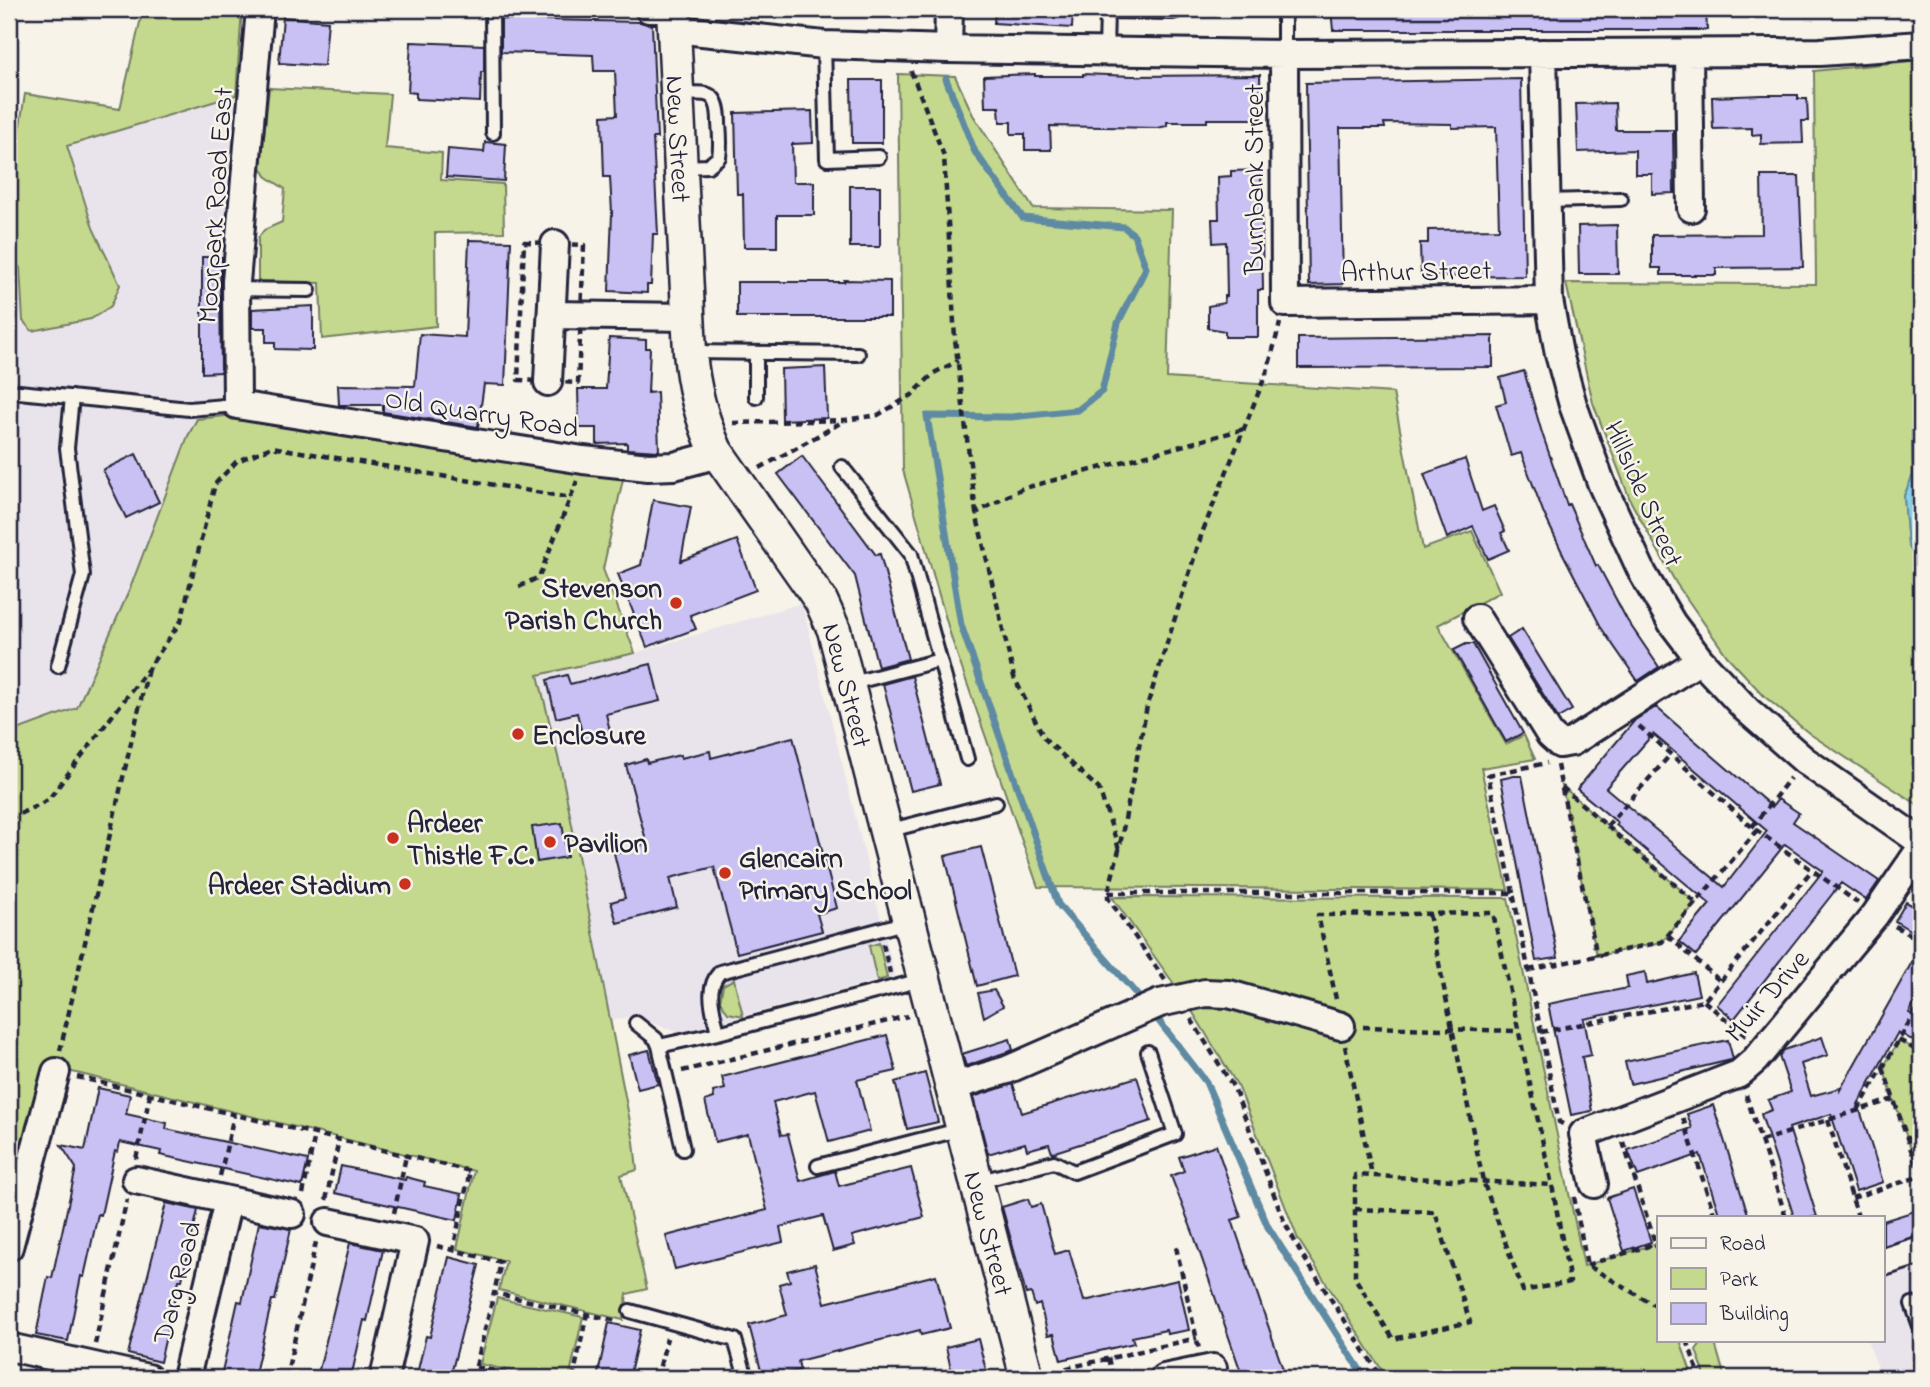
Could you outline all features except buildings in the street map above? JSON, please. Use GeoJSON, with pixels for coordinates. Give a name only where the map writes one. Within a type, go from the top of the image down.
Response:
{"type":"FeatureCollection","features":[{"type":"Feature","properties":{"kind":"street","name":"Moorpark Road East"},"geometry":{"type":"LineString","coordinates":[[237,405],[236,289],[260,9]]}},
{"type":"Feature","properties":{"kind":"street"},"geometry":{"type":"LineString","coordinates":[[649,9],[824,45],[902,48],[1284,54],[1689,54],[1820,52],[1921,45]]}},
{"type":"Feature","properties":{"kind":"street"},"geometry":{"type":"LineString","coordinates":[[948,49],[949,9]]}},
{"type":"Feature","properties":{"kind":"street","name":"New Street"},"geometry":{"type":"LineString","coordinates":[[673,16],[693,380],[710,438],[737,482],[821,601],[834,630],[1027,1378]]}},
{"type":"Feature","properties":{"kind":"street","name":"Hillside Street"},"geometry":{"type":"LineString","coordinates":[[1543,53],[1549,300],[1559,354],[1573,405],[1602,485],[1643,574],[1672,623],[1700,660],[1747,710],[1804,760],[1921,842]]}},
{"type":"Feature","properties":{"kind":"street","name":"Burnbank Street"},"geometry":{"type":"LineString","coordinates":[[1284,54],[1285,303]]}},
{"type":"Feature","properties":{"kind":"street"},"geometry":{"type":"LineString","coordinates":[[1689,54],[1691,208]]}},
{"type":"Feature","properties":{"kind":"street"},"geometry":{"type":"LineString","coordinates":[[548,382],[555,244]]}},
{"type":"Feature","properties":{"kind":"street","name":"Arthur Street"},"geometry":{"type":"LineString","coordinates":[[1285,303],[1549,300]]}},
{"type":"Feature","properties":{"kind":"street"},"geometry":{"type":"LineString","coordinates":[[552,315],[688,317]]}},
{"type":"Feature","properties":{"kind":"street","name":"Old Quarry Road"},"geometry":{"type":"LineString","coordinates":[[237,405],[583,460],[648,467],[674,466],[704,458],[710,438]]}},
{"type":"Feature","properties":{"kind":"street"},"geometry":{"type":"LineString","coordinates":[[1477,618],[1555,741],[1560,744],[1572,742],[1700,660]]}},
{"type":"Feature","properties":{"kind":"street","name":"Muir Drive"},"geometry":{"type":"LineString","coordinates":[[1568,1130],[1616,1121],[1739,1074],[1762,1051],[1875,915],[1921,848]]}},
{"type":"Feature","properties":{"kind":"street"},"geometry":{"type":"LineString","coordinates":[[951,1087],[1007,1070],[1160,1005],[1205,993],[1229,994],[1341,1026]]}},
{"type":"Feature","properties":{"kind":"street"},"geometry":{"type":"LineString","coordinates":[[9,1247],[56,1072]]}},
{"type":"Feature","properties":{"kind":"street"},"geometry":{"type":"LineString","coordinates":[[1568,1130],[1583,1185]]}},
{"type":"Feature","properties":{"kind":"street","name":"Darg Road"},"geometry":{"type":"LineString","coordinates":[[133,1180],[222,1199],[297,1208]]}},
{"type":"Feature","properties":{"kind":"street","name":"Darg Road"},"geometry":{"type":"LineString","coordinates":[[186,1378],[222,1199]]}},
{"type":"Feature","properties":{"kind":"street"},"geometry":{"type":"LineString","coordinates":[[323,1221],[402,1238],[383,1378]]}},
{"type":"Feature","properties":{"kind":"street"},"geometry":{"type":"LineString","coordinates":[[1884,1262],[1921,1250]]}},
{"type":"Feature","properties":{"kind":"street","name":"Darg Road"},"geometry":{"type":"LineString","coordinates":[[9,1347],[82,1369],[148,1378]]}},
{"type":"Feature","properties":{"kind":"street"},"geometry":{"type":"LineString","coordinates":[[1164,1378],[1209,1368]]}},
{"type":"Feature","properties":{"kind":"lane"},"geometry":{"type":"LineString","coordinates":[[492,9],[493,133]]}},
{"type":"Feature","properties":{"kind":"lane"},"geometry":{"type":"LineString","coordinates":[[1106,51],[1107,11],[1173,12],[1182,9]]}},
{"type":"Feature","properties":{"kind":"lane"},"geometry":{"type":"LineString","coordinates":[[1284,9],[1284,54]]}},
{"type":"Feature","properties":{"kind":"lane"},"geometry":{"type":"LineString","coordinates":[[824,45],[827,159],[879,157]]}},
{"type":"Feature","properties":{"kind":"lane"},"geometry":{"type":"LineString","coordinates":[[1547,201],[1621,199]]}},
{"type":"Feature","properties":{"kind":"lane"},"geometry":{"type":"LineString","coordinates":[[236,289],[310,290]]}},
{"type":"Feature","properties":{"kind":"lane"},"geometry":{"type":"LineString","coordinates":[[690,352],[859,354]]}},
{"type":"Feature","properties":{"kind":"lane"},"geometry":{"type":"LineString","coordinates":[[756,353],[756,397]]}},
{"type":"Feature","properties":{"kind":"lane"},"geometry":{"type":"LineString","coordinates":[[9,391],[189,408],[237,405]]}},
{"type":"Feature","properties":{"kind":"lane"},"geometry":{"type":"LineString","coordinates":[[58,666],[83,575],[67,448],[72,397]]}},
{"type":"Feature","properties":{"kind":"lane"},"geometry":{"type":"LineString","coordinates":[[842,467],[911,554],[967,759]]}},
{"type":"Feature","properties":{"kind":"lane"},"geometry":{"type":"LineString","coordinates":[[849,684],[940,660]]}},
{"type":"Feature","properties":{"kind":"lane"},"geometry":{"type":"LineString","coordinates":[[887,831],[996,803]]}},
{"type":"Feature","properties":{"kind":"lane"},"geometry":{"type":"LineString","coordinates":[[718,1032],[711,989],[720,972],[911,922]]}},
{"type":"Feature","properties":{"kind":"lane"},"geometry":{"type":"LineString","coordinates":[[659,1046],[925,979]]}},
{"type":"Feature","properties":{"kind":"lane"},"geometry":{"type":"LineString","coordinates":[[636,1023],[656,1039],[659,1046],[683,1149]]}},
{"type":"Feature","properties":{"kind":"lane"},"geometry":{"type":"LineString","coordinates":[[976,1182],[1054,1163],[1074,1172],[1175,1135],[1148,1052]]}},
{"type":"Feature","properties":{"kind":"lane"},"geometry":{"type":"LineString","coordinates":[[818,1166],[962,1129]]}},
{"type":"Feature","properties":{"kind":"lane"},"geometry":{"type":"LineString","coordinates":[[1912,1304],[1921,1329]]}},
{"type":"Feature","properties":{"kind":"lane"},"geometry":{"type":"LineString","coordinates":[[628,1317],[671,1323],[735,1340],[746,1378]]}},
{"type":"Feature","properties":{"kind":"path"},"geometry":{"type":"LineString","coordinates":[[902,48],[944,156],[964,424],[976,513],[1014,677],[1044,738],[1099,789],[1119,850]]}},
{"type":"Feature","properties":{"kind":"path"},"geometry":{"type":"LineString","coordinates":[[1285,303],[1268,369],[1202,533],[1147,706],[1108,898],[1160,1005],[1234,1087],[1284,1222],[1382,1378]]}},
{"type":"Feature","properties":{"kind":"path"},"geometry":{"type":"LineString","coordinates":[[710,438],[878,415],[912,395],[934,373],[958,361]]}},
{"type":"Feature","properties":{"kind":"path"},"geometry":{"type":"LineString","coordinates":[[737,482],[845,421]]}},
{"type":"Feature","properties":{"kind":"path"},"geometry":{"type":"LineString","coordinates":[[976,513],[1021,489],[1244,429]]}},
{"type":"Feature","properties":{"kind":"path"},"geometry":{"type":"LineString","coordinates":[[9,819],[48,800],[181,621],[215,484],[237,461],[272,447],[571,498]]}},
{"type":"Feature","properties":{"kind":"path"},"geometry":{"type":"LineString","coordinates":[[519,587],[538,577],[571,498],[583,460]]}},
{"type":"Feature","properties":{"kind":"path"},"geometry":{"type":"LineString","coordinates":[[148,668],[56,1072],[470,1171],[453,1250]]}},
{"type":"Feature","properties":{"kind":"path"},"geometry":{"type":"LineString","coordinates":[[1620,710],[1752,827],[1875,915]]}},
{"type":"Feature","properties":{"kind":"path"},"geometry":{"type":"LineString","coordinates":[[1608,826],[1670,755]]}},
{"type":"Feature","properties":{"kind":"path"},"geometry":{"type":"LineString","coordinates":[[1752,827],[1804,760]]}},
{"type":"Feature","properties":{"kind":"path"},"geometry":{"type":"LineString","coordinates":[[1568,1130],[1541,1032],[1488,775],[1556,761],[1597,956]]}},
{"type":"Feature","properties":{"kind":"path"},"geometry":{"type":"LineString","coordinates":[[1562,786],[1696,903]]}},
{"type":"Feature","properties":{"kind":"path"},"geometry":{"type":"LineString","coordinates":[[1529,970],[1662,942],[1757,831]]}},
{"type":"Feature","properties":{"kind":"path"},"geometry":{"type":"LineString","coordinates":[[1541,1032],[1704,1000],[1812,870]]}},
{"type":"Feature","properties":{"kind":"path"},"geometry":{"type":"LineString","coordinates":[[1108,893],[1513,893]]}},
{"type":"Feature","properties":{"kind":"path"},"geometry":{"type":"LineString","coordinates":[[1372,1175],[1318,915],[1493,913],[1552,1185],[1570,1282],[1523,1291],[1483,1181],[1429,914]]}},
{"type":"Feature","properties":{"kind":"path"},"geometry":{"type":"LineString","coordinates":[[1667,936],[1720,981]]}},
{"type":"Feature","properties":{"kind":"path"},"geometry":{"type":"LineString","coordinates":[[1704,1000],[1762,1051]]}},
{"type":"Feature","properties":{"kind":"path"},"geometry":{"type":"LineString","coordinates":[[1857,1111],[1921,1002]]}},
{"type":"Feature","properties":{"kind":"path"},"geometry":{"type":"LineString","coordinates":[[666,1074],[933,1010]]}},
{"type":"Feature","properties":{"kind":"path"},"geometry":{"type":"LineString","coordinates":[[1341,1026],[1518,1031]]}},
{"type":"Feature","properties":{"kind":"path"},"geometry":{"type":"LineString","coordinates":[[1899,1040],[1921,1053]]}},
{"type":"Feature","properties":{"kind":"path"},"geometry":{"type":"LineString","coordinates":[[1852,1198],[1921,1176],[1883,1068]]}},
{"type":"Feature","properties":{"kind":"path"},"geometry":{"type":"LineString","coordinates":[[1739,1074],[1786,1216]]}},
{"type":"Feature","properties":{"kind":"path"},"geometry":{"type":"LineString","coordinates":[[82,1369],[133,1180],[150,1095]]}},
{"type":"Feature","properties":{"kind":"path"},"geometry":{"type":"LineString","coordinates":[[1676,1098],[1715,1216]]}},
{"type":"Feature","properties":{"kind":"path"},"geometry":{"type":"LineString","coordinates":[[1761,1141],[1894,1100]]}},
{"type":"Feature","properties":{"kind":"path"},"geometry":{"type":"LineString","coordinates":[[222,1199],[234,1115]]}},
{"type":"Feature","properties":{"kind":"path"},"geometry":{"type":"LineString","coordinates":[[1828,1120],[1858,1216]]}},
{"type":"Feature","properties":{"kind":"path"},"geometry":{"type":"LineString","coordinates":[[1616,1121],[1657,1248]]}},
{"type":"Feature","properties":{"kind":"path"},"geometry":{"type":"LineString","coordinates":[[297,1208],[316,1135]]}},
{"type":"Feature","properties":{"kind":"path"},"geometry":{"type":"LineString","coordinates":[[286,1378],[339,1140]]}},
{"type":"Feature","properties":{"kind":"path"},"geometry":{"type":"LineString","coordinates":[[406,1156],[402,1238],[501,1262],[473,1378]]}},
{"type":"Feature","properties":{"kind":"path"},"geometry":{"type":"LineString","coordinates":[[1355,1209],[1434,1212],[1470,1322],[1394,1339],[1355,1278],[1355,1209],[1355,1175],[1552,1185]]}},
{"type":"Feature","properties":{"kind":"path"},"geometry":{"type":"LineString","coordinates":[[1583,1185],[1587,1265]]}},
{"type":"Feature","properties":{"kind":"path"},"geometry":{"type":"LineString","coordinates":[[1587,1265],[1656,1244]]}},
{"type":"Feature","properties":{"kind":"path"},"geometry":{"type":"LineString","coordinates":[[1176,1247],[1197,1338],[1209,1368]]}},
{"type":"Feature","properties":{"kind":"path"},"geometry":{"type":"LineString","coordinates":[[1587,1265],[1657,1307]]}},
{"type":"Feature","properties":{"kind":"path"},"geometry":{"type":"LineString","coordinates":[[494,1293],[587,1314],[628,1317]]}},
{"type":"Feature","properties":{"kind":"path"},"geometry":{"type":"LineString","coordinates":[[573,1378],[587,1314]]}},
{"type":"Feature","properties":{"kind":"path"},"geometry":{"type":"LineString","coordinates":[[657,1378],[671,1323]]}},
{"type":"Feature","properties":{"kind":"path"},"geometry":{"type":"LineString","coordinates":[[1065,1378],[1063,1369],[1197,1338]]}},
{"type":"Feature","properties":{"kind":"path"},"geometry":{"type":"LineString","coordinates":[[1688,1342],[1700,1378]]}},
{"type":"Feature","properties":{"kind":"path"},"geometry":{"type":"LineString","coordinates":[[1108,1358],[1113,1378]]}},
{"type":"Feature","properties":{"kind":"path"},"geometry":{"type":"LineString","coordinates":[[476,1367],[527,1378]]}},
{"type":"Feature","properties":{"kind":"shaded area"},"geometry":{"type":"Polygon","coordinates":[[[236,95],[226,257],[229,416],[197,419],[188,436],[129,591],[77,709],[9,733],[9,256],[20,268],[23,321],[120,285],[93,228],[67,146],[236,95]]]}},
{"type":"Feature","properties":{"kind":"shaded area","name":"Glencairn Primary School"},"geometry":{"type":"Polygon","coordinates":[[[802,603],[895,976],[679,1033],[637,1015],[611,1021],[561,769],[538,674],[635,653],[802,603]]]}},
{"type":"Feature","properties":{"kind":"shaded area"},"geometry":{"type":"Polygon","coordinates":[[[1921,1260],[1921,1378],[1882,1378],[1868,1342],[1884,1342],[1884,1274],[1921,1260]]]}},
{"type":"Feature","properties":{"kind":"green space"},"geometry":{"type":"Polygon","coordinates":[[[143,9],[242,9],[236,95],[67,146],[93,228],[120,285],[111,306],[91,319],[32,331],[23,321],[20,268],[9,256],[9,132],[19,132],[25,94],[120,109],[143,9]]]}},
{"type":"Feature","properties":{"kind":"green space"},"geometry":{"type":"Polygon","coordinates":[[[1921,60],[1921,366],[1912,426],[1913,475],[1904,496],[1908,545],[1921,568],[1921,807],[1810,734],[1765,697],[1727,656],[1676,583],[1631,502],[1593,403],[1566,283],[1816,284],[1814,71],[1921,60]]]}},
{"type":"Feature","properties":{"kind":"green space"},"geometry":{"type":"Polygon","coordinates":[[[898,74],[955,76],[973,115],[1033,208],[1172,210],[1167,378],[1393,393],[1423,549],[1472,531],[1500,592],[1438,625],[1506,744],[1524,735],[1535,759],[1481,768],[1508,890],[1038,887],[952,640],[903,470],[898,74]]]}},
{"type":"Feature","properties":{"kind":"green space"},"geometry":{"type":"Polygon","coordinates":[[[269,88],[390,94],[385,148],[442,153],[441,180],[503,184],[504,232],[435,233],[436,326],[322,339],[320,283],[258,281],[258,238],[264,230],[282,222],[285,189],[266,176],[261,167],[269,88]]]}},
{"type":"Feature","properties":{"kind":"green space"},"geometry":{"type":"Polygon","coordinates":[[[235,415],[623,479],[603,569],[635,653],[538,675],[561,769],[634,1142],[637,1170],[621,1175],[647,1289],[627,1294],[623,1320],[499,1290],[506,1261],[457,1249],[474,1171],[52,1067],[9,1198],[9,733],[77,708],[129,591],[188,436],[197,419],[235,415]]]}},
{"type":"Feature","properties":{"kind":"green space"},"geometry":{"type":"Polygon","coordinates":[[[1562,786],[1696,903],[1662,942],[1597,956],[1562,786]]]}},
{"type":"Feature","properties":{"kind":"green space"},"geometry":{"type":"Polygon","coordinates":[[[1112,897],[1508,898],[1584,1266],[1655,1244],[1657,1342],[1681,1342],[1693,1378],[1387,1378],[1298,1239],[1239,1088],[1184,998],[1112,897]]]}},
{"type":"Feature","properties":{"kind":"green space"},"geometry":{"type":"Polygon","coordinates":[[[879,943],[887,978],[877,981],[869,946],[879,943]]]}},
{"type":"Feature","properties":{"kind":"green space"},"geometry":{"type":"Polygon","coordinates":[[[734,979],[743,1016],[728,1013],[720,1001],[723,985],[734,979]]]}},
{"type":"Feature","properties":{"kind":"green space"},"geometry":{"type":"Polygon","coordinates":[[[1899,1040],[1921,1053],[1920,1176],[1883,1068],[1899,1040]]]}},
{"type":"Feature","properties":{"kind":"green space"},"geometry":{"type":"Polygon","coordinates":[[[497,1298],[583,1317],[569,1378],[542,1378],[480,1364],[497,1298]]]}},
{"type":"Feature","properties":{"kind":"green space"},"geometry":{"type":"Polygon","coordinates":[[[1702,1342],[1715,1342],[1725,1378],[1706,1378],[1696,1350],[1702,1342]]]}},
{"type":"Feature","properties":{"kind":"water"},"geometry":{"type":"Polygon","coordinates":[[[1921,366],[1921,568],[1908,545],[1904,496],[1913,475],[1912,426],[1921,366]]]}},
{"type":"Feature","properties":{"kind":"waterway"},"geometry":{"type":"LineString","coordinates":[[946,79],[975,152],[1023,218],[1124,227],[1134,235],[1146,268],[1118,323],[1102,391],[1078,410],[1011,417],[927,416],[961,625],[1058,904],[1144,1003]]}},
{"type":"Feature","properties":{"kind":"waterway"},"geometry":{"type":"LineString","coordinates":[[1152,1012],[1206,1082],[1268,1227],[1365,1378]]}},
{"type":"Feature","properties":{"kind":"place","name":"Stevenson Parish Church"},"geometry":{"type":"Point","coordinates":[676,603]}},
{"type":"Feature","properties":{"kind":"place","name":"Enclosure"},"geometry":{"type":"Point","coordinates":[518,734]}},
{"type":"Feature","properties":{"kind":"place","name":"Ardeer Thistle F.C."},"geometry":{"type":"Point","coordinates":[393,838]}},
{"type":"Feature","properties":{"kind":"place","name":"Pavilion"},"geometry":{"type":"Point","coordinates":[550,842]}},
{"type":"Feature","properties":{"kind":"place","name":"Glencairn Primary School"},"geometry":{"type":"Point","coordinates":[725,873]}},
{"type":"Feature","properties":{"kind":"place","name":"Ardeer Stadium"},"geometry":{"type":"Point","coordinates":[405,884]}}]}
